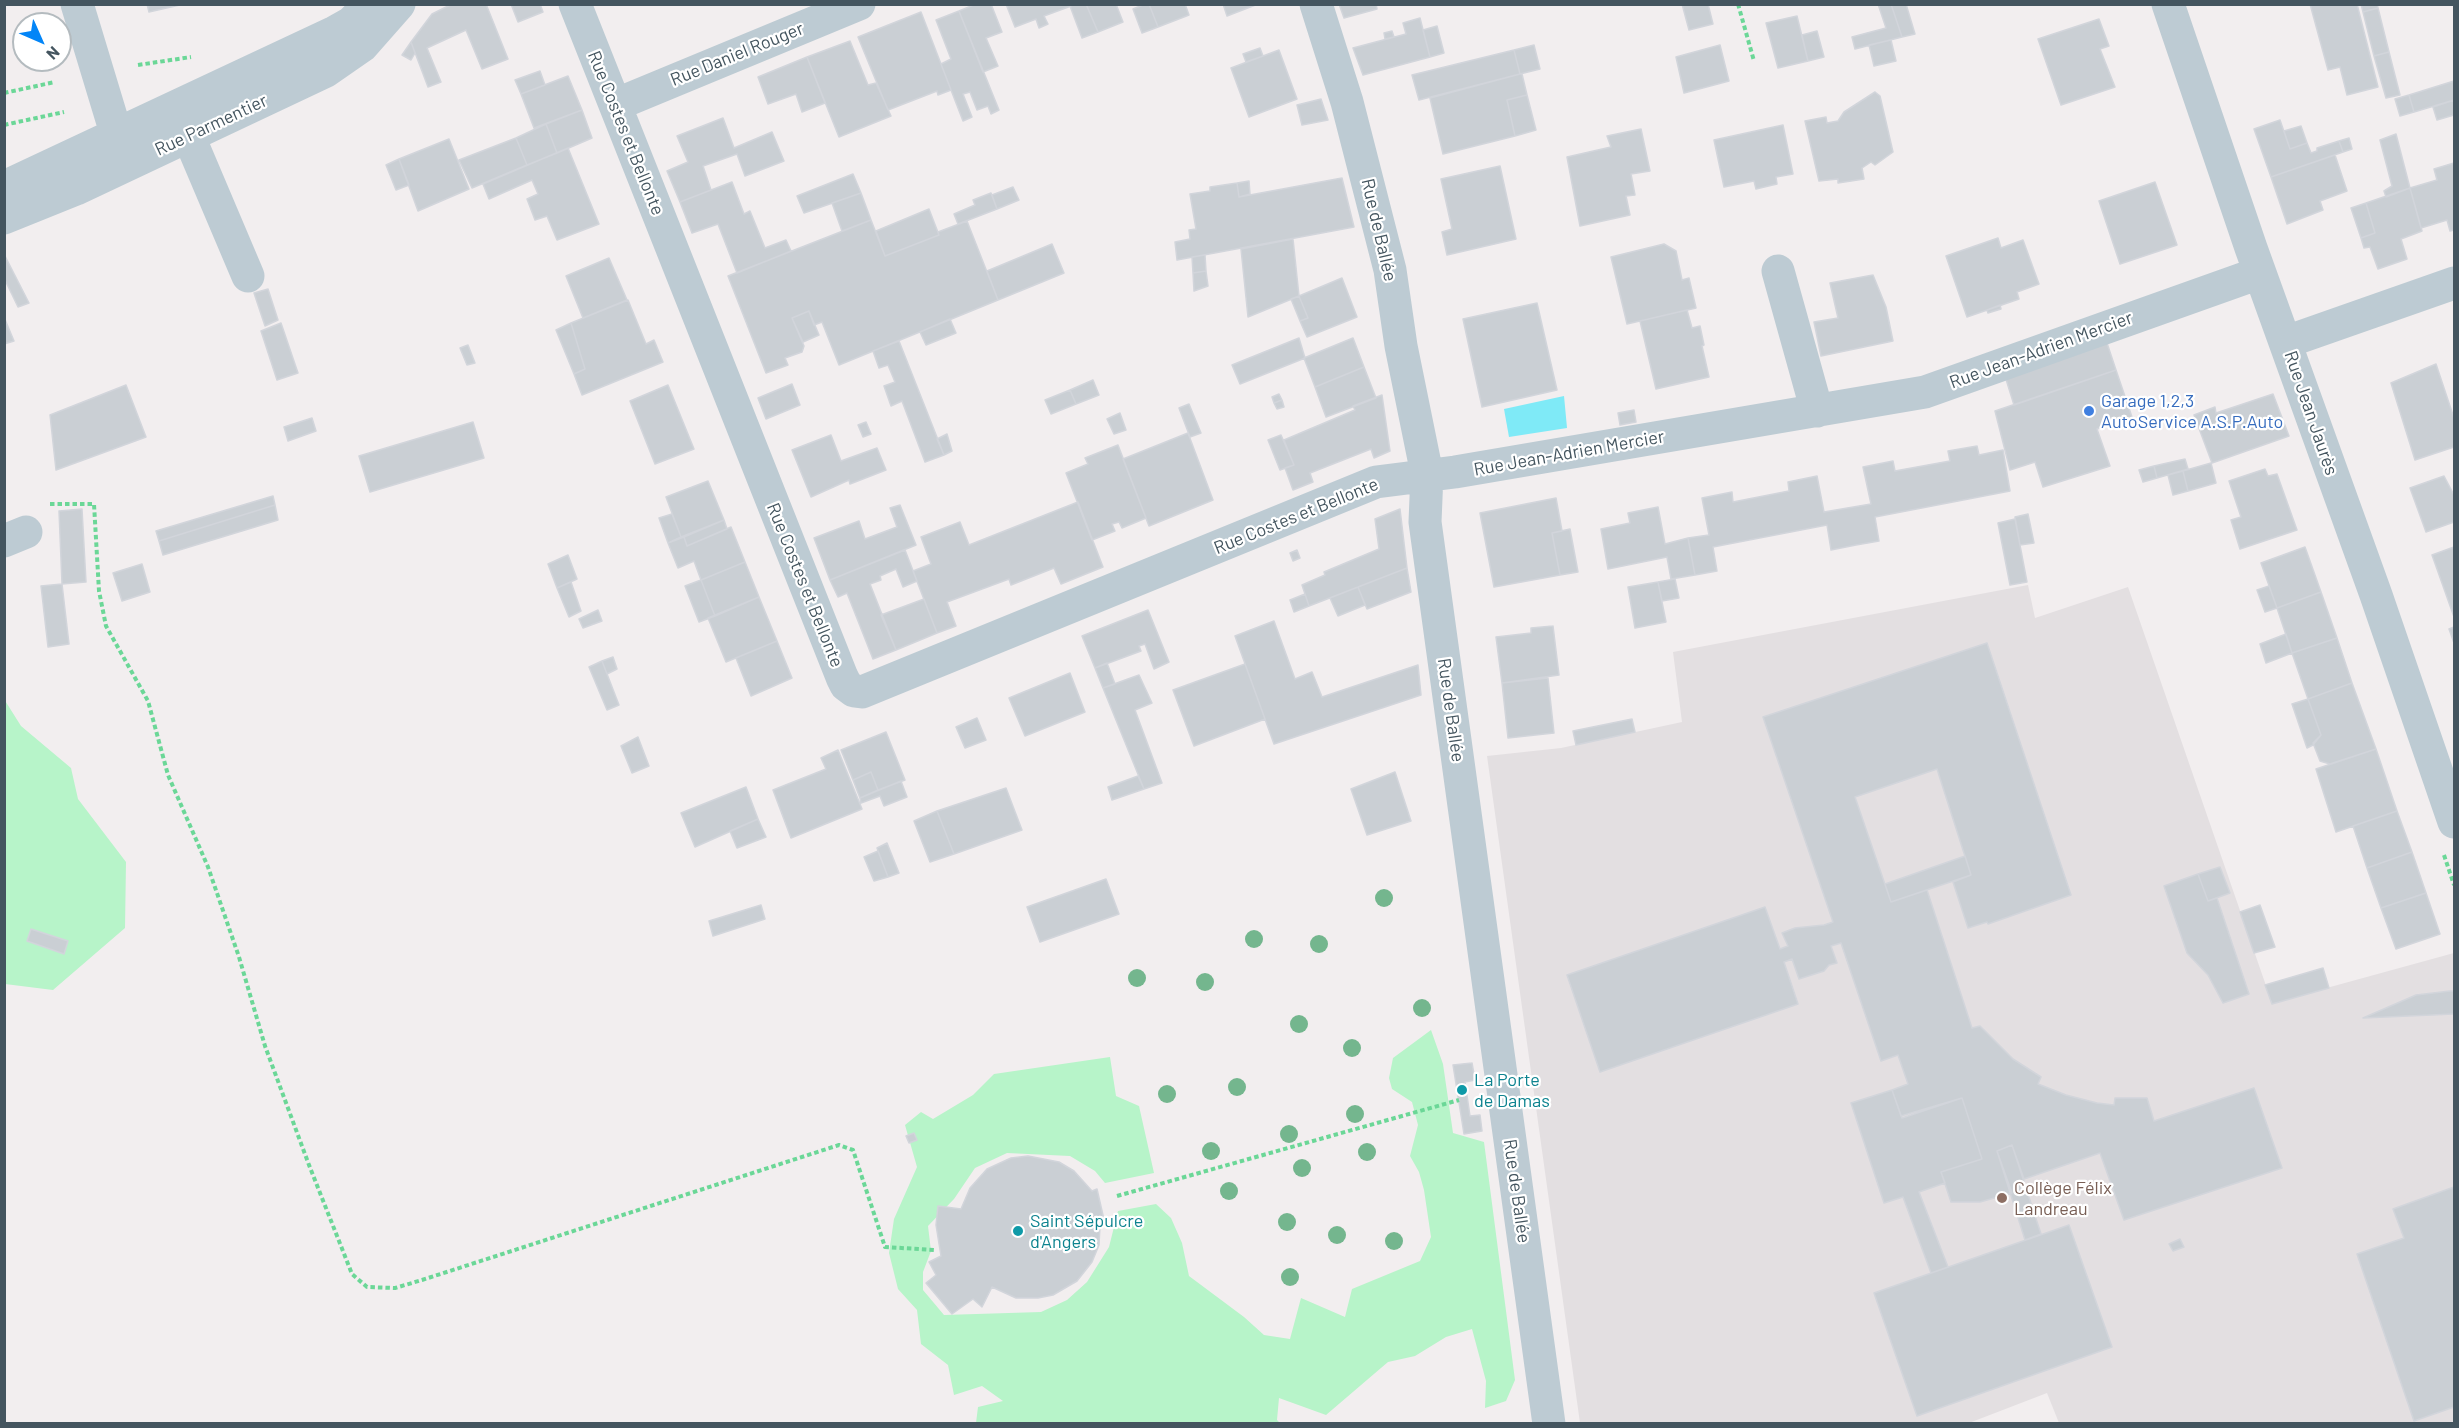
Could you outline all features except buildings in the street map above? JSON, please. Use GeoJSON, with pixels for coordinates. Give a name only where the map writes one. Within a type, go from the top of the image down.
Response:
{"type":"FeatureCollection","features":[{"type":"Feature","properties":{"kind":"street"},"geometry":{"type":"LineString","coordinates":[[77,4],[117,134],[131,164]]}},
{"type":"Feature","properties":{"kind":"street","name":"Rue Parmentier"},"geometry":{"type":"LineString","coordinates":[[4,188],[335,32],[351,23],[370,4]]}},
{"type":"Feature","properties":{"kind":"street","name":"Rue Parmentier"},"geometry":{"type":"LineString","coordinates":[[4,218],[131,164],[326,71],[362,46],[399,4]]}},
{"type":"Feature","properties":{"kind":"street","name":"Rue Costes et Bellonte"},"geometry":{"type":"LineString","coordinates":[[575,4],[842,677],[846,685],[854,691],[868,690],[1376,482],[1427,474]]}},
{"type":"Feature","properties":{"kind":"street","name":"Rue Daniel Rouger"},"geometry":{"type":"LineString","coordinates":[[615,105],[859,4]]}},
{"type":"Feature","properties":{"kind":"street","name":"Rue de Ballée"},"geometry":{"type":"LineString","coordinates":[[1316,4],[1347,102],[1390,270],[1401,346],[1427,474],[1425,522],[1549,1424]]}},
{"type":"Feature","properties":{"kind":"street","name":"Rue Jean Jaurès"},"geometry":{"type":"LineString","coordinates":[[2168,4],[2259,270],[2454,822]]}},
{"type":"Feature","properties":{"kind":"street"},"geometry":{"type":"LineString","coordinates":[[195,151],[248,276]]}},
{"type":"Feature","properties":{"kind":"street","name":"Rue Jean-Adrien Mercier"},"geometry":{"type":"LineString","coordinates":[[1427,474],[1455,472],[1924,392],[2248,277],[2259,270]]}},
{"type":"Feature","properties":{"kind":"street"},"geometry":{"type":"LineString","coordinates":[[1778,271],[1817,411]]}},
{"type":"Feature","properties":{"kind":"street"},"geometry":{"type":"LineString","coordinates":[[2286,342],[2454,283]]}},
{"type":"Feature","properties":{"kind":"path"},"geometry":{"type":"LineString","coordinates":[[1738,4],[1754,61]]}},
{"type":"Feature","properties":{"kind":"path"},"geometry":{"type":"LineString","coordinates":[[4,93],[55,82]]}},
{"type":"Feature","properties":{"kind":"path"},"geometry":{"type":"LineString","coordinates":[[4,125],[64,112]]}},
{"type":"Feature","properties":{"kind":"path"},"geometry":{"type":"LineString","coordinates":[[94,504],[99,591],[106,626],[148,701],[168,776],[208,867],[239,957],[265,1046],[352,1274],[367,1287],[395,1288],[838,1145],[853,1150],[885,1247],[935,1250]]}},
{"type":"Feature","properties":{"kind":"path"},"geometry":{"type":"LineString","coordinates":[[1117,1196],[1459,1100]]}},
{"type":"Feature","properties":{"kind":"shaded area","name":"Collège Félix Landreau"},"geometry":{"type":"Polygon","coordinates":[[[2028,585],[2035,618],[2128,587],[2272,1003],[2454,953],[2454,1423],[2059,1423],[2047,1393],[1969,1423],[1580,1423],[1487,756],[1561,748],[1682,722],[1673,652],[2028,585]]]}},
{"type":"Feature","properties":{"kind":"green space"},"geometry":{"type":"Polygon","coordinates":[[[4,699],[21,726],[71,768],[78,799],[126,862],[125,928],[53,990],[5,984],[4,699]]]}},
{"type":"Feature","properties":{"kind":"green space"},"geometry":{"type":"Polygon","coordinates":[[[1431,1030],[1443,1064],[1453,1133],[1484,1142],[1515,1380],[1506,1401],[1485,1408],[1486,1381],[1472,1329],[1446,1337],[1415,1356],[1388,1362],[1326,1415],[1279,1398],[1277,1420],[1280,1423],[976,1423],[978,1407],[1003,1401],[982,1386],[954,1395],[948,1365],[921,1344],[917,1310],[898,1289],[889,1253],[894,1219],[917,1167],[905,1125],[921,1112],[933,1119],[973,1095],[994,1074],[1110,1057],[1116,1096],[1139,1106],[1154,1173],[1105,1183],[1095,1171],[1070,1156],[1007,1153],[975,1168],[954,1199],[928,1226],[931,1251],[923,1272],[923,1290],[944,1315],[1041,1312],[1067,1300],[1087,1282],[1109,1247],[1118,1211],[1156,1204],[1171,1218],[1182,1243],[1189,1276],[1264,1335],[1290,1339],[1301,1298],[1345,1317],[1352,1289],[1420,1261],[1431,1237],[1424,1190],[1419,1172],[1410,1156],[1418,1125],[1412,1102],[1392,1089],[1389,1078],[1393,1058],[1431,1030]]]}},
{"type":"Feature","properties":{"kind":"water"},"geometry":{"type":"Polygon","coordinates":[[[1564,396],[1567,428],[1509,437],[1504,409],[1564,396]]]}},
{"type":"Feature","properties":{"kind":"place","name":"Garage 1,2,3 AutoService A.S.P.Auto"},"geometry":{"type":"Point","coordinates":[2089,411]}},
{"type":"Feature","properties":{"kind":"place","name":"La Porte de Damas"},"geometry":{"type":"Point","coordinates":[1462,1090]}},
{"type":"Feature","properties":{"kind":"place","name":"Collège Félix Landreau"},"geometry":{"type":"Point","coordinates":[2002,1198]}},
{"type":"Feature","properties":{"kind":"place","name":"Saint Sépulcre d'Angers"},"geometry":{"type":"Point","coordinates":[1018,1231]}}]}
